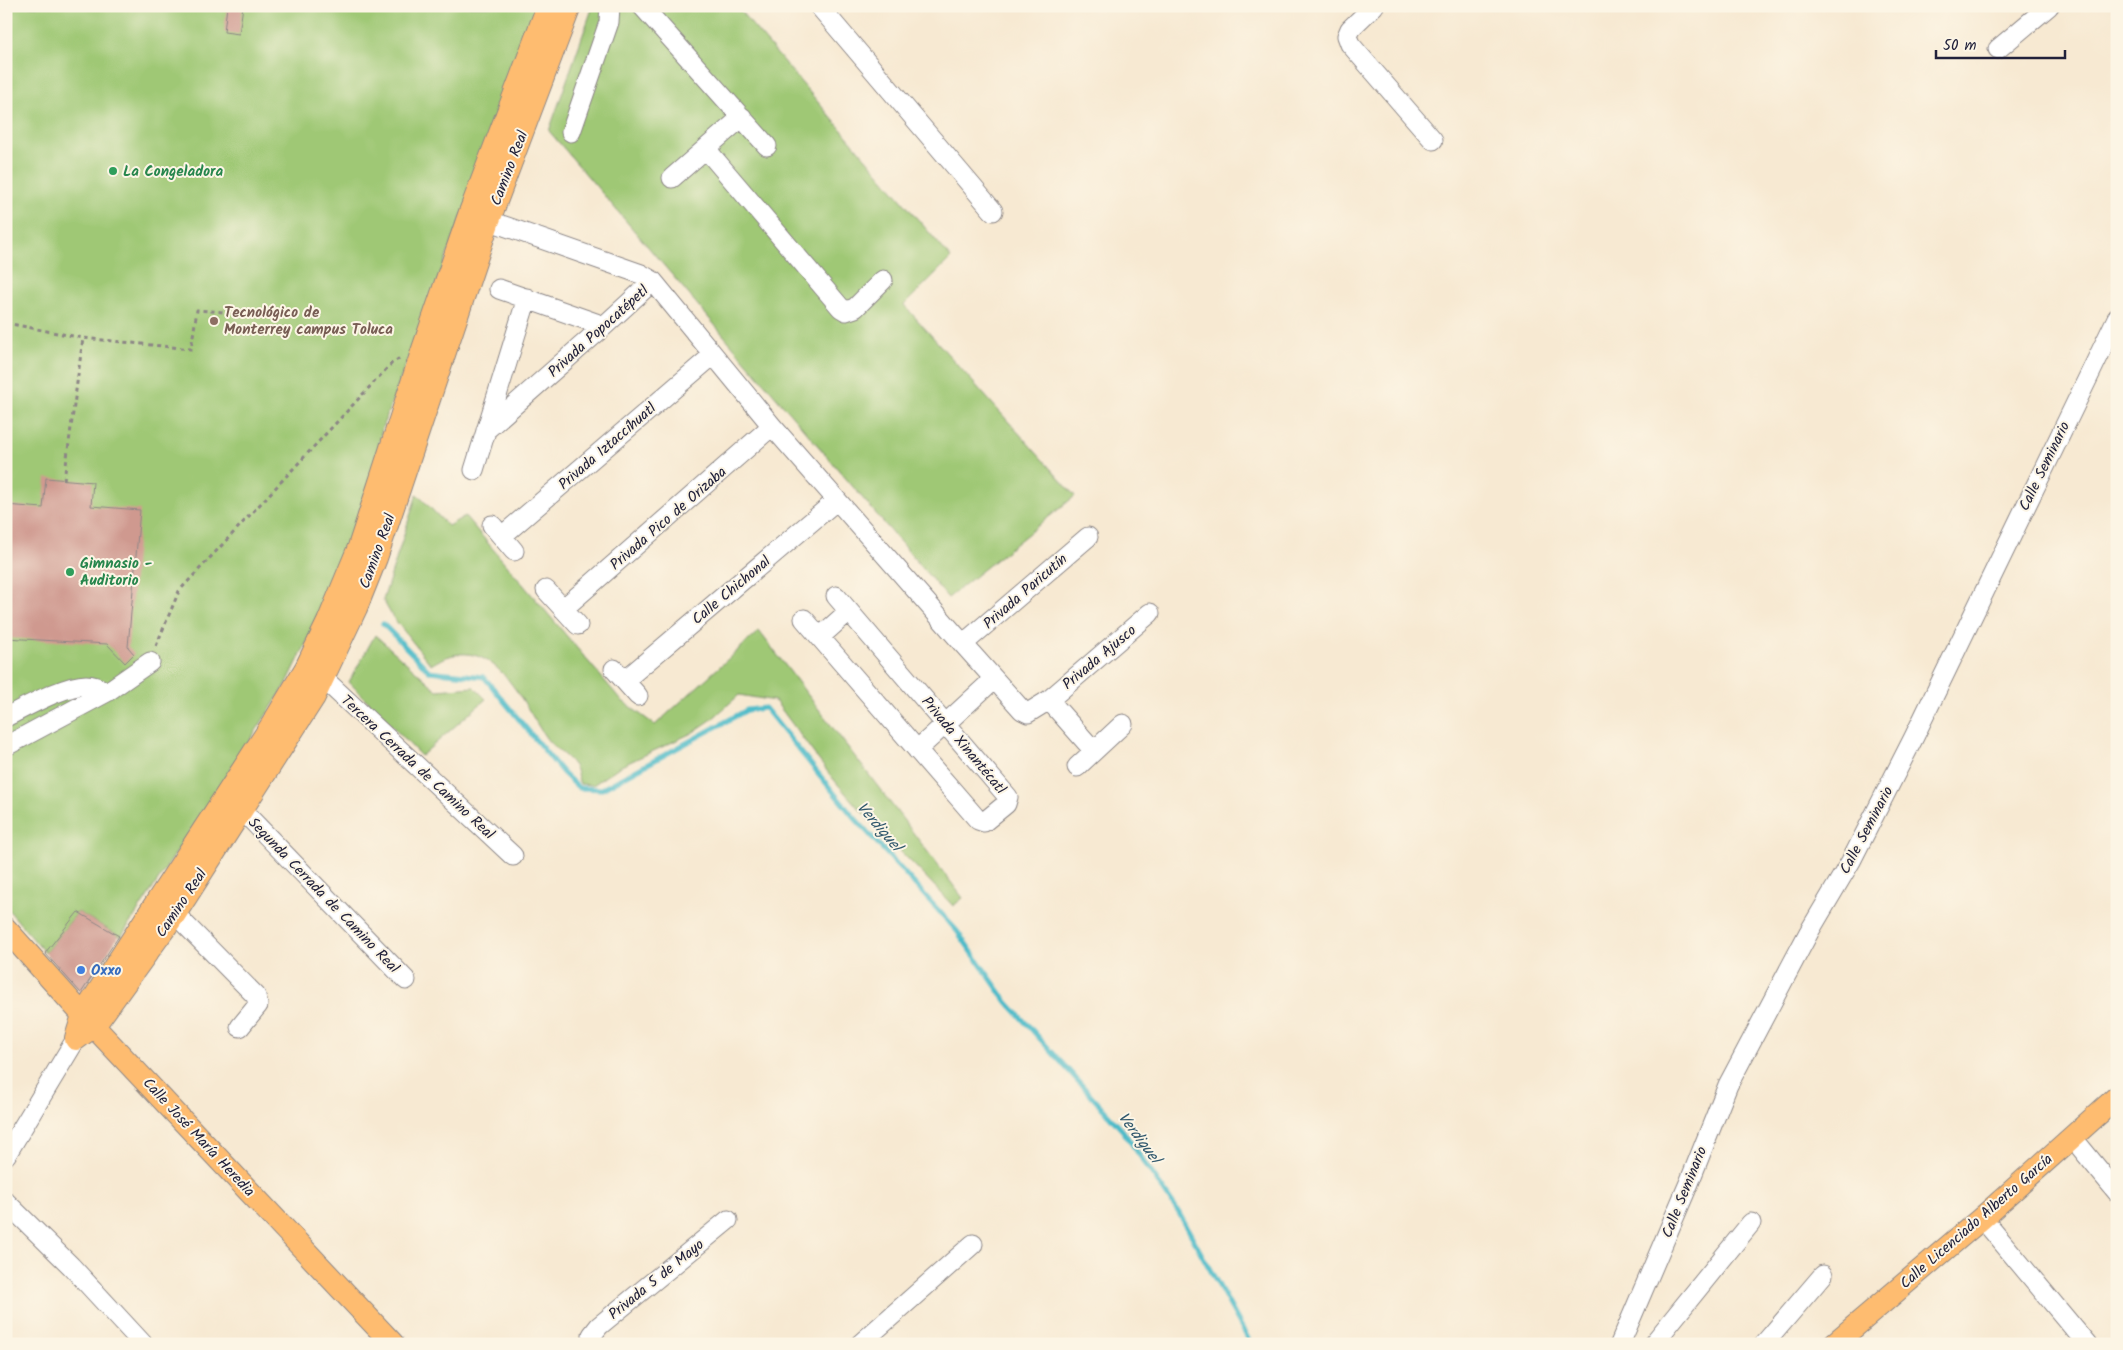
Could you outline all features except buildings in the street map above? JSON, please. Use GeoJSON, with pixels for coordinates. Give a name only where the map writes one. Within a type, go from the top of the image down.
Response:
{"type":"FeatureCollection","features":[{"type":"Feature","properties":{"kind":"main road","name":"Camino Real"},"geometry":{"type":"LineString","coordinates":[[76,1039],[284,724],[324,679],[376,558],[479,217],[548,6]]}},
{"type":"Feature","properties":{"kind":"main road","name":"Camino Real"},"geometry":{"type":"LineString","coordinates":[[89,1020],[175,914],[242,810],[284,724],[306,668],[359,547],[422,352],[570,6]]}},
{"type":"Feature","properties":{"kind":"main road","name":"Calle José María Heredia"},"geometry":{"type":"LineString","coordinates":[[6,929],[89,1020],[394,1344]]}},
{"type":"Feature","properties":{"kind":"main road","name":"Calle Licenciado Alberto García"},"geometry":{"type":"LineString","coordinates":[[1834,1344],[1982,1218],[2117,1097]]}},
{"type":"Feature","properties":{"kind":"street"},"geometry":{"type":"LineString","coordinates":[[571,132],[609,22],[610,6]]}},
{"type":"Feature","properties":{"kind":"street"},"geometry":{"type":"LineString","coordinates":[[642,6],[767,146]]}},
{"type":"Feature","properties":{"kind":"street"},"geometry":{"type":"LineString","coordinates":[[819,6],[993,211]]}},
{"type":"Feature","properties":{"kind":"street"},"geometry":{"type":"LineString","coordinates":[[1374,6],[1350,29],[1347,36],[1350,44],[1433,140]]}},
{"type":"Feature","properties":{"kind":"street"},"geometry":{"type":"LineString","coordinates":[[1998,50],[2049,6]]}},
{"type":"Feature","properties":{"kind":"street"},"geometry":{"type":"LineString","coordinates":[[672,178],[742,117]]}},
{"type":"Feature","properties":{"kind":"street"},"geometry":{"type":"LineString","coordinates":[[706,149],[841,308],[846,311],[855,308],[883,280]]}},
{"type":"Feature","properties":{"kind":"street","name":"Privada Popocatépetl"},"geometry":{"type":"LineString","coordinates":[[479,217],[641,274],[653,281],[486,430]]}},
{"type":"Feature","properties":{"kind":"street","name":"Privada Ajusco"},"geometry":{"type":"LineString","coordinates":[[653,281],[712,356],[772,426],[1016,704],[1028,713],[1049,700],[1150,614]]}},
{"type":"Feature","properties":{"kind":"street"},"geometry":{"type":"LineString","coordinates":[[499,288],[604,326]]}},
{"type":"Feature","properties":{"kind":"street"},"geometry":{"type":"LineString","coordinates":[[474,470],[527,298]]}},
{"type":"Feature","properties":{"kind":"street","name":"Calle Seminario"},"geometry":{"type":"LineString","coordinates":[[1620,1344],[1728,1086],[1809,932],[1856,852],[1914,737],[2042,469],[2117,318]]}},
{"type":"Feature","properties":{"kind":"street","name":"Privada Iztaccíhuatl"},"geometry":{"type":"LineString","coordinates":[[514,551],[497,531],[712,356]]}},
{"type":"Feature","properties":{"kind":"street","name":"Privada Pico de Orizaba"},"geometry":{"type":"LineString","coordinates":[[563,609],[772,426]]}},
{"type":"Feature","properties":{"kind":"street","name":"Calle Chichonal"},"geometry":{"type":"LineString","coordinates":[[638,696],[620,675],[837,500]]}},
{"type":"Feature","properties":{"kind":"street","name":"Privada Paricutín"},"geometry":{"type":"LineString","coordinates":[[963,644],[1088,537]]}},
{"type":"Feature","properties":{"kind":"street"},"geometry":{"type":"LineString","coordinates":[[546,590],[578,625]]}},
{"type":"Feature","properties":{"kind":"street","name":"Privada Xinantécatl"},"geometry":{"type":"LineString","coordinates":[[804,619],[978,820],[984,822],[1006,804],[1008,797],[836,596]]}},
{"type":"Feature","properties":{"kind":"street"},"geometry":{"type":"LineString","coordinates":[[820,638],[849,611]]}},
{"type":"Feature","properties":{"kind":"street"},"geometry":{"type":"LineString","coordinates":[[6,746],[107,692],[150,662]]}},
{"type":"Feature","properties":{"kind":"street","name":"Tercera Cerrada de Camino Real"},"geometry":{"type":"LineString","coordinates":[[324,679],[513,856]]}},
{"type":"Feature","properties":{"kind":"street"},"geometry":{"type":"LineString","coordinates":[[917,750],[945,722],[994,679]]}},
{"type":"Feature","properties":{"kind":"street"},"geometry":{"type":"LineString","coordinates":[[6,717],[75,686],[98,686],[107,692]]}},
{"type":"Feature","properties":{"kind":"street","name":"Privada Ajusco"},"geometry":{"type":"LineString","coordinates":[[1049,700],[1094,751]]}},
{"type":"Feature","properties":{"kind":"street"},"geometry":{"type":"LineString","coordinates":[[1077,767],[1122,724]]}},
{"type":"Feature","properties":{"kind":"street","name":"Segunda Cerrada de Camino Real"},"geometry":{"type":"LineString","coordinates":[[242,810],[406,980]]}},
{"type":"Feature","properties":{"kind":"street"},"geometry":{"type":"LineString","coordinates":[[175,914],[256,996],[258,1005],[240,1027]]}},
{"type":"Feature","properties":{"kind":"street","name":"Camino Real"},"geometry":{"type":"LineString","coordinates":[[6,1155],[76,1039]]}},
{"type":"Feature","properties":{"kind":"street"},"geometry":{"type":"LineString","coordinates":[[2072,1137],[2117,1192]]}},
{"type":"Feature","properties":{"kind":"street"},"geometry":{"type":"LineString","coordinates":[[6,1202],[71,1266],[143,1344]]}},
{"type":"Feature","properties":{"kind":"street"},"geometry":{"type":"LineString","coordinates":[[1982,1218],[2087,1344]]}},
{"type":"Feature","properties":{"kind":"street","name":"Privada 5 de Mayo"},"geometry":{"type":"LineString","coordinates":[[593,1344],[592,1336],[599,1326],[728,1220]]}},
{"type":"Feature","properties":{"kind":"street"},"geometry":{"type":"LineString","coordinates":[[1653,1344],[1751,1222]]}},
{"type":"Feature","properties":{"kind":"street"},"geometry":{"type":"LineString","coordinates":[[860,1344],[973,1244]]}},
{"type":"Feature","properties":{"kind":"street"},"geometry":{"type":"LineString","coordinates":[[1764,1344],[1823,1275]]}},
{"type":"Feature","properties":{"kind":"path"},"geometry":{"type":"LineString","coordinates":[[6,323],[83,338],[191,349],[197,310],[237,313]]}},
{"type":"Feature","properties":{"kind":"path"},"geometry":{"type":"LineString","coordinates":[[64,480],[83,338]]}},
{"type":"Feature","properties":{"kind":"path"},"geometry":{"type":"LineString","coordinates":[[150,662],[179,591],[392,364],[405,354],[422,352]]}},
{"type":"Feature","properties":{"kind":"green space","name":"Tecnológico de Monterrey campus Toluca"},"geometry":{"type":"Polygon","coordinates":[[[6,6],[541,6],[382,428],[375,467],[333,588],[286,685],[121,937],[78,912],[45,953],[6,907],[6,6]]]}},
{"type":"Feature","properties":{"kind":"green space"},"geometry":{"type":"Polygon","coordinates":[[[593,6],[736,6],[951,258],[904,305],[1075,496],[948,598],[549,131],[593,6]]]}},
{"type":"Feature","properties":{"kind":"green space"},"geometry":{"type":"Polygon","coordinates":[[[417,494],[448,526],[465,516],[621,700],[655,725],[759,631],[963,898],[953,906],[873,823],[828,772],[775,701],[739,695],[711,720],[692,733],[619,767],[593,785],[580,784],[574,766],[547,739],[524,702],[500,671],[486,660],[470,654],[452,655],[431,665],[392,616],[383,600],[417,494]]]}},
{"type":"Feature","properties":{"kind":"green space"},"geometry":{"type":"Polygon","coordinates":[[[375,635],[437,690],[474,687],[486,699],[421,756],[349,682],[375,635]]]}},
{"type":"Feature","properties":{"kind":"waterway","name":"Verdiguel"},"geometry":{"type":"LineString","coordinates":[[383,624],[429,671],[484,677],[563,773],[579,788],[602,789],[747,710],[765,708],[852,815],[957,931],[1007,1002],[1123,1131],[1179,1213],[1251,1344]]}},
{"type":"Feature","properties":{"kind":"place","name":"La Congeladora"},"geometry":{"type":"Point","coordinates":[113,171]}},
{"type":"Feature","properties":{"kind":"place","name":"Tecnológico de Monterrey campus Toluca"},"geometry":{"type":"Point","coordinates":[214,321]}},
{"type":"Feature","properties":{"kind":"place","name":"Gimnasio - Auditorio"},"geometry":{"type":"Point","coordinates":[70,572]}},
{"type":"Feature","properties":{"kind":"place","name":"Oxxo"},"geometry":{"type":"Point","coordinates":[81,970]}}]}
